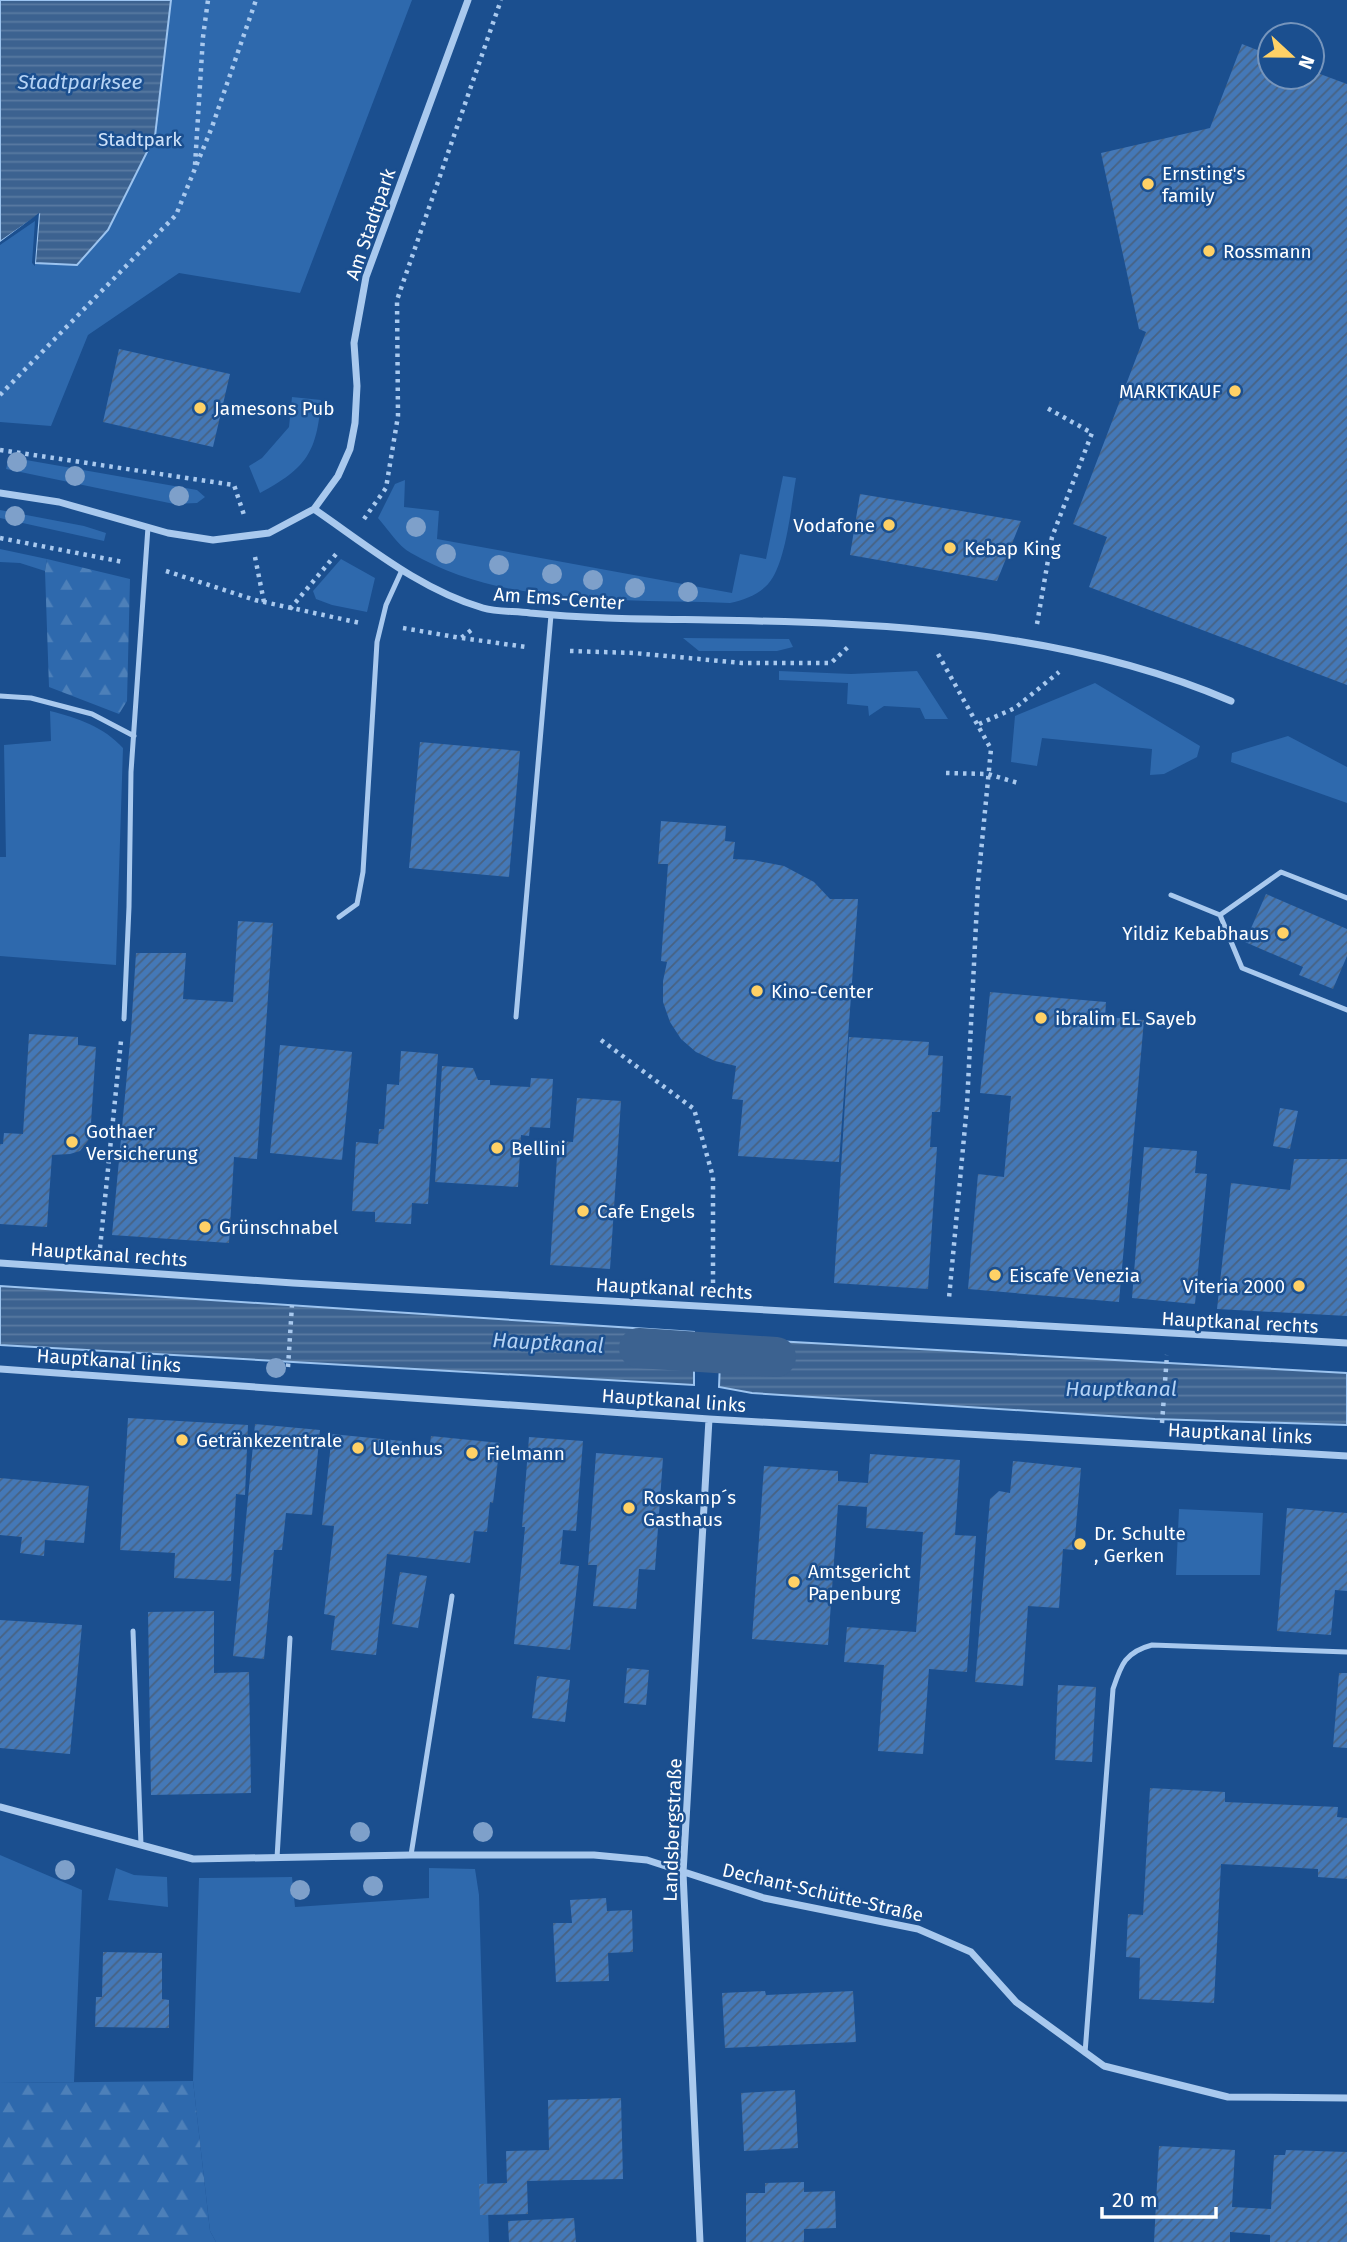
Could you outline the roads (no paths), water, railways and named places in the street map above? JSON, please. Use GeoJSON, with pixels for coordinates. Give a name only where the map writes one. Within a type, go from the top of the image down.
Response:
{"type":"FeatureCollection","features":[{"type":"Feature","properties":{"kind":"street","name":"Am Stadtpark"},"geometry":{"type":"LineString","coordinates":[[0,493],[59,502],[148,527],[213,540],[269,533],[314,509],[338,475],[350,449],[357,386],[354,343],[366,277],[468,0]]}},
{"type":"Feature","properties":{"kind":"street","name":"Am Ems-Center"},"geometry":{"type":"LineString","coordinates":[[314,509],[418,581],[484,608],[551,615],[788,621],[923,629],[1034,642],[1198,687],[1231,701]]}},
{"type":"Feature","properties":{"kind":"street","name":"Hauptkanal rechts"},"geometry":{"type":"LineString","coordinates":[[0,1263],[1347,1343]]}},
{"type":"Feature","properties":{"kind":"street","name":"Hauptkanal links"},"geometry":{"type":"LineString","coordinates":[[0,1369],[709,1419],[1347,1456]]}},
{"type":"Feature","properties":{"kind":"street","name":"Landsbergstraße"},"geometry":{"type":"LineString","coordinates":[[699,2242],[683,1873],[709,1419]]}},
{"type":"Feature","properties":{"kind":"street","name":"Dechant-Schütte-Straße"},"geometry":{"type":"LineString","coordinates":[[0,1807],[193,1858],[594,1855],[647,1860],[764,1898],[918,1929],[971,1952],[1016,2002],[1104,2066],[1228,2098],[1347,2098]]}},
{"type":"Feature","properties":{"kind":"lane"},"geometry":{"type":"LineString","coordinates":[[124,1019],[134,736],[148,527]]}},
{"type":"Feature","properties":{"kind":"lane"},"geometry":{"type":"LineString","coordinates":[[339,917],[357,904],[363,872],[377,642],[380,624],[402,570]]}},
{"type":"Feature","properties":{"kind":"lane"},"geometry":{"type":"LineString","coordinates":[[516,1017],[551,615]]}},
{"type":"Feature","properties":{"kind":"lane"},"geometry":{"type":"LineString","coordinates":[[0,696],[30,698],[92,714],[134,736]]}},
{"type":"Feature","properties":{"kind":"lane"},"geometry":{"type":"LineString","coordinates":[[1220,915],[1281,872],[1347,898]]}},
{"type":"Feature","properties":{"kind":"lane"},"geometry":{"type":"LineString","coordinates":[[1171,895],[1220,915],[1242,968],[1347,1010]]}},
{"type":"Feature","properties":{"kind":"lane"},"geometry":{"type":"LineString","coordinates":[[411,1855],[452,1596]]}},
{"type":"Feature","properties":{"kind":"lane"},"geometry":{"type":"LineString","coordinates":[[133,1631],[141,1845]]}},
{"type":"Feature","properties":{"kind":"lane"},"geometry":{"type":"LineString","coordinates":[[277,1858],[290,1638]]}},
{"type":"Feature","properties":{"kind":"lane"},"geometry":{"type":"LineString","coordinates":[[1085,2053],[1113,1689],[1120,1667],[1127,1657],[1138,1649],[1152,1645],[1347,1652]]}},
{"type":"Feature","properties":{"kind":"water","name":"Stadtparksee"},"geometry":{"type":"Polygon","coordinates":[[[0,0],[171,0],[155,136],[108,230],[77,265],[35,263],[39,215],[0,242],[0,0]]]}},
{"type":"Feature","properties":{"kind":"water"},"geometry":{"type":"Polygon","coordinates":[[[0,1286],[694,1332],[694,1385],[0,1345],[0,1286]]]}},
{"type":"Feature","properties":{"kind":"water","name":"Hauptkanal"},"geometry":{"type":"Polygon","coordinates":[[[721,1338],[1347,1373],[1347,1425],[1155,1419],[752,1393],[719,1387],[721,1338]]]}},
{"type":"Feature","properties":{"kind":"waterway","name":"Hauptkanal"},"geometry":{"type":"LineString","coordinates":[[639,1348],[776,1357]]}},
{"type":"Feature","properties":{"kind":"place","name":"Ernsting's family"},"geometry":{"type":"Point","coordinates":[1148,184]}},
{"type":"Feature","properties":{"kind":"place","name":"Rossmann"},"geometry":{"type":"Point","coordinates":[1209,251]}},
{"type":"Feature","properties":{"kind":"place","name":"MARKTKAUF"},"geometry":{"type":"Point","coordinates":[1235,391]}},
{"type":"Feature","properties":{"kind":"place","name":"Jamesons Pub"},"geometry":{"type":"Point","coordinates":[200,408]}},
{"type":"Feature","properties":{"kind":"place","name":"Vodafone"},"geometry":{"type":"Point","coordinates":[889,525]}},
{"type":"Feature","properties":{"kind":"place","name":"Kebap King"},"geometry":{"type":"Point","coordinates":[950,548]}},
{"type":"Feature","properties":{"kind":"place","name":"Yildiz Kebabhaus"},"geometry":{"type":"Point","coordinates":[1283,933]}},
{"type":"Feature","properties":{"kind":"place","name":"Kino-Center"},"geometry":{"type":"Point","coordinates":[757,991]}},
{"type":"Feature","properties":{"kind":"place","name":"ibralim EL Sayeb"},"geometry":{"type":"Point","coordinates":[1041,1018]}},
{"type":"Feature","properties":{"kind":"place","name":"Gothaer Versicherung"},"geometry":{"type":"Point","coordinates":[72,1142]}},
{"type":"Feature","properties":{"kind":"place","name":"Bellini"},"geometry":{"type":"Point","coordinates":[497,1148]}},
{"type":"Feature","properties":{"kind":"place","name":"Cafe Engels"},"geometry":{"type":"Point","coordinates":[583,1211]}},
{"type":"Feature","properties":{"kind":"place","name":"Grünschnabel"},"geometry":{"type":"Point","coordinates":[205,1227]}},
{"type":"Feature","properties":{"kind":"place","name":"Eiscafe Venezia"},"geometry":{"type":"Point","coordinates":[995,1275]}},
{"type":"Feature","properties":{"kind":"place","name":"Viteria 2000"},"geometry":{"type":"Point","coordinates":[1299,1286]}},
{"type":"Feature","properties":{"kind":"place","name":"Getränkezentrale"},"geometry":{"type":"Point","coordinates":[182,1440]}},
{"type":"Feature","properties":{"kind":"place","name":"Ulenhus"},"geometry":{"type":"Point","coordinates":[358,1448]}},
{"type":"Feature","properties":{"kind":"place","name":"Fielmann"},"geometry":{"type":"Point","coordinates":[472,1453]}},
{"type":"Feature","properties":{"kind":"place","name":"Roskamp´s Gasthaus"},"geometry":{"type":"Point","coordinates":[629,1508]}},
{"type":"Feature","properties":{"kind":"place","name":"Dr. Schulte , Gerken"},"geometry":{"type":"Point","coordinates":[1080,1544]}},
{"type":"Feature","properties":{"kind":"place","name":"Amtsgericht Papenburg"},"geometry":{"type":"Point","coordinates":[794,1582]}},
{"type":"Feature","properties":{"kind":"park label","name":"Stadtpark"},"geometry":{"type":"Point","coordinates":[140,139]}}]}
